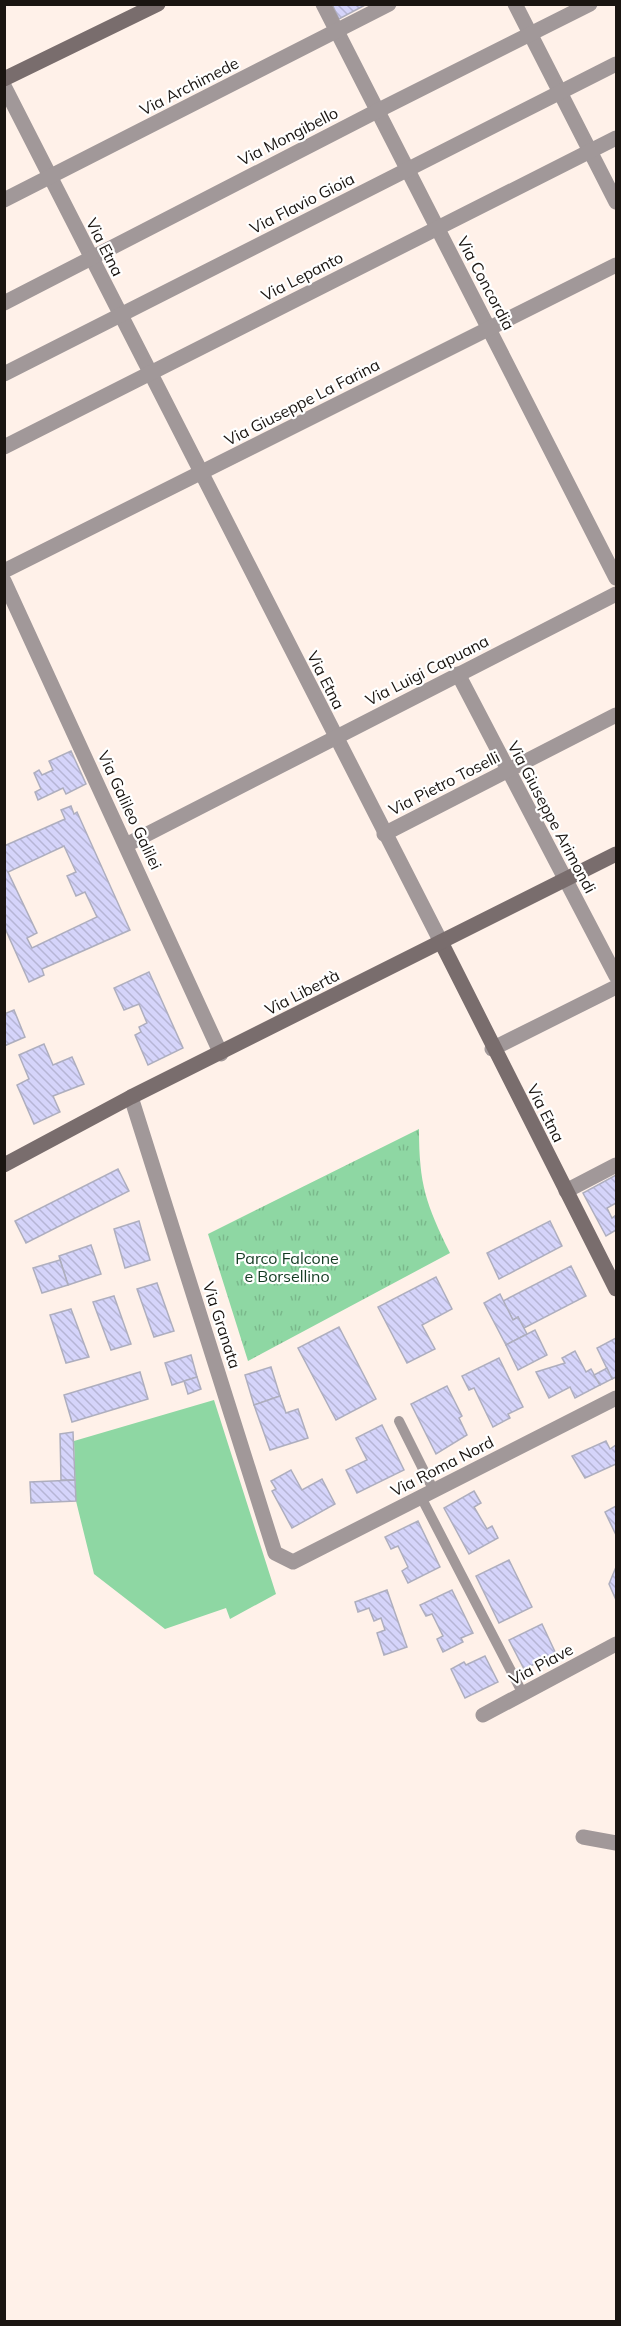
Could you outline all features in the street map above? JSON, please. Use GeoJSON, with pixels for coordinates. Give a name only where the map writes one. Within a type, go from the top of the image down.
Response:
{"type":"FeatureCollection","features":[{"type":"Feature","properties":{"kind":"street"},"geometry":{"type":"LineString","coordinates":[[4,79],[158,4]]}},
{"type":"Feature","properties":{"kind":"street","name":"Via Concordia"},"geometry":{"type":"LineString","coordinates":[[322,4],[616,578]]}},
{"type":"Feature","properties":{"kind":"street","name":"Via Archimede"},"geometry":{"type":"LineString","coordinates":[[4,200],[389,4]]}},
{"type":"Feature","properties":{"kind":"street"},"geometry":{"type":"LineString","coordinates":[[515,4],[616,202]]}},
{"type":"Feature","properties":{"kind":"street","name":"Via Mongibello"},"geometry":{"type":"LineString","coordinates":[[4,303],[590,4]]}},
{"type":"Feature","properties":{"kind":"street","name":"Via Flavio Gioia"},"geometry":{"type":"LineString","coordinates":[[4,374],[616,64]]}},
{"type":"Feature","properties":{"kind":"street","name":"Via Etna"},"geometry":{"type":"LineString","coordinates":[[4,86],[616,1289]]}},
{"type":"Feature","properties":{"kind":"street","name":"Via Lepanto"},"geometry":{"type":"LineString","coordinates":[[4,447],[616,138]]}},
{"type":"Feature","properties":{"kind":"street","name":"Via Giuseppe La Farina"},"geometry":{"type":"LineString","coordinates":[[4,571],[616,266]]}},
{"type":"Feature","properties":{"kind":"street","name":"Via Galileo Galilei"},"geometry":{"type":"LineString","coordinates":[[4,581],[221,1054]]}},
{"type":"Feature","properties":{"kind":"street","name":"Via Luigi Capuana"},"geometry":{"type":"LineString","coordinates":[[126,845],[616,594]]}},
{"type":"Feature","properties":{"kind":"street","name":"Via Giuseppe Arimondi"},"geometry":{"type":"LineString","coordinates":[[458,675],[616,976]]}},
{"type":"Feature","properties":{"kind":"street","name":"Via Pietro Toselli"},"geometry":{"type":"LineString","coordinates":[[384,834],[616,715]]}},
{"type":"Feature","properties":{"kind":"street","name":"Via Libertà"},"geometry":{"type":"LineString","coordinates":[[4,1165],[131,1097],[221,1054],[616,854]]}},
{"type":"Feature","properties":{"kind":"street"},"geometry":{"type":"LineString","coordinates":[[492,1048],[616,987]]}},
{"type":"Feature","properties":{"kind":"street","name":"Via Granata"},"geometry":{"type":"LineString","coordinates":[[131,1097],[275,1553],[284,1560]]}},
{"type":"Feature","properties":{"kind":"street"},"geometry":{"type":"LineString","coordinates":[[566,1191],[616,1164]]}},
{"type":"Feature","properties":{"kind":"street","name":"Via Roma Nord"},"geometry":{"type":"LineString","coordinates":[[284,1560],[293,1562],[616,1398]]}},
{"type":"Feature","properties":{"kind":"street","name":"Via Piave"},"geometry":{"type":"LineString","coordinates":[[483,1715],[616,1644]]}},
{"type":"Feature","properties":{"kind":"street"},"geometry":{"type":"LineString","coordinates":[[583,1837],[616,1843]]}},
{"type":"Feature","properties":{"kind":"lane"},"geometry":{"type":"LineString","coordinates":[[399,1421],[427,1494],[523,1694]]}},
{"type":"Feature","properties":{"kind":"green space","name":"Parco Falcone e Borsellino"},"geometry":{"type":"Polygon","coordinates":[[[419,1129],[420,1165],[425,1194],[450,1253],[248,1361],[208,1234],[419,1129]]]}},
{"type":"Feature","properties":{"kind":"green space"},"geometry":{"type":"Polygon","coordinates":[[[214,1400],[276,1594],[230,1619],[226,1608],[165,1629],[94,1574],[76,1501],[74,1441],[214,1400]]]}},
{"type":"Feature","properties":{"kind":"building"},"geometry":{"type":"Polygon","coordinates":[[[332,4],[367,4],[339,19],[332,4]]]}},
{"type":"Feature","properties":{"kind":"building"},"geometry":{"type":"Polygon","coordinates":[[[71,751],[86,784],[66,794],[63,788],[38,800],[35,792],[41,789],[34,773],[39,770],[42,775],[53,770],[49,761],[71,751]]]}},
{"type":"Feature","properties":{"kind":"building"},"geometry":{"type":"Polygon","coordinates":[[[71,806],[74,814],[77,812],[130,930],[42,969],[44,975],[29,982],[4,926],[4,846],[65,819],[61,810],[71,806]],[[64,846],[8,872],[37,933],[27,938],[32,948],[97,917],[85,892],[76,896],[67,876],[76,872],[64,846]]]}},
{"type":"Feature","properties":{"kind":"building"},"geometry":{"type":"Polygon","coordinates":[[[149,972],[183,1048],[148,1065],[135,1035],[141,1032],[139,1027],[147,1023],[139,1004],[124,1010],[114,988],[149,972]]]}},
{"type":"Feature","properties":{"kind":"building"},"geometry":{"type":"Polygon","coordinates":[[[14,1010],[25,1037],[4,1046],[4,1014],[14,1010]]]}},
{"type":"Feature","properties":{"kind":"building"},"geometry":{"type":"Polygon","coordinates":[[[44,1044],[53,1065],[72,1057],[84,1084],[53,1096],[60,1112],[34,1124],[17,1085],[29,1079],[19,1055],[44,1044]]]}},
{"type":"Feature","properties":{"kind":"building"},"geometry":{"type":"Polygon","coordinates":[[[118,1169],[129,1191],[26,1243],[15,1221],[118,1169]]]}},
{"type":"Feature","properties":{"kind":"building"},"geometry":{"type":"Polygon","coordinates":[[[616,1175],[616,1203],[607,1208],[612,1218],[616,1215],[616,1230],[606,1236],[583,1193],[616,1175]]]}},
{"type":"Feature","properties":{"kind":"building"},"geometry":{"type":"Polygon","coordinates":[[[139,1221],[150,1260],[125,1268],[114,1229],[139,1221]]]}},
{"type":"Feature","properties":{"kind":"building"},"geometry":{"type":"Polygon","coordinates":[[[550,1221],[562,1246],[499,1279],[487,1253],[550,1221]]]}},
{"type":"Feature","properties":{"kind":"building"},"geometry":{"type":"Polygon","coordinates":[[[91,1245],[101,1274],[68,1285],[59,1256],[91,1245]]]}},
{"type":"Feature","properties":{"kind":"building"},"geometry":{"type":"Polygon","coordinates":[[[60,1260],[68,1285],[42,1293],[33,1268],[60,1260]]]}},
{"type":"Feature","properties":{"kind":"building"},"geometry":{"type":"Polygon","coordinates":[[[571,1266],[586,1296],[524,1328],[518,1317],[513,1320],[503,1301],[571,1266]]]}},
{"type":"Feature","properties":{"kind":"building"},"geometry":{"type":"Polygon","coordinates":[[[436,1277],[452,1309],[422,1325],[435,1349],[407,1363],[378,1307],[436,1277]]]}},
{"type":"Feature","properties":{"kind":"building"},"geometry":{"type":"Polygon","coordinates":[[[157,1283],[174,1331],[154,1337],[137,1289],[157,1283]]]}},
{"type":"Feature","properties":{"kind":"building"},"geometry":{"type":"Polygon","coordinates":[[[500,1294],[513,1320],[518,1317],[527,1334],[506,1345],[484,1303],[500,1294]]]}},
{"type":"Feature","properties":{"kind":"building"},"geometry":{"type":"Polygon","coordinates":[[[114,1296],[131,1344],[111,1350],[93,1302],[114,1296]]]}},
{"type":"Feature","properties":{"kind":"building"},"geometry":{"type":"Polygon","coordinates":[[[71,1309],[89,1357],[66,1363],[50,1315],[71,1309]]]}},
{"type":"Feature","properties":{"kind":"building"},"geometry":{"type":"Polygon","coordinates":[[[339,1327],[376,1399],[336,1420],[298,1348],[339,1327]]]}},
{"type":"Feature","properties":{"kind":"building"},"geometry":{"type":"Polygon","coordinates":[[[535,1330],[547,1355],[518,1370],[506,1345],[535,1330]]]}},
{"type":"Feature","properties":{"kind":"building"},"geometry":{"type":"Polygon","coordinates":[[[616,1338],[616,1377],[612,1379],[597,1348],[616,1338]]]}},
{"type":"Feature","properties":{"kind":"building"},"geometry":{"type":"Polygon","coordinates":[[[575,1351],[586,1372],[591,1369],[600,1385],[575,1398],[570,1387],[549,1398],[536,1372],[565,1363],[562,1358],[575,1351]]]}},
{"type":"Feature","properties":{"kind":"building"},"geometry":{"type":"Polygon","coordinates":[[[191,1355],[197,1377],[172,1385],[165,1363],[191,1355]]]}},
{"type":"Feature","properties":{"kind":"building"},"geometry":{"type":"Polygon","coordinates":[[[499,1358],[523,1407],[508,1414],[510,1418],[493,1427],[474,1388],[469,1390],[462,1376],[499,1358]]]}},
{"type":"Feature","properties":{"kind":"building"},"geometry":{"type":"Polygon","coordinates":[[[271,1367],[280,1396],[254,1405],[245,1375],[271,1367]]]}},
{"type":"Feature","properties":{"kind":"building"},"geometry":{"type":"Polygon","coordinates":[[[607,1368],[612,1379],[600,1385],[594,1375],[607,1368]]]}},
{"type":"Feature","properties":{"kind":"building"},"geometry":{"type":"Polygon","coordinates":[[[140,1372],[148,1399],[72,1422],[64,1395],[140,1372]]]}},
{"type":"Feature","properties":{"kind":"building"},"geometry":{"type":"Polygon","coordinates":[[[197,1377],[201,1389],[188,1394],[184,1381],[197,1377]]]}},
{"type":"Feature","properties":{"kind":"building"},"geometry":{"type":"Polygon","coordinates":[[[447,1386],[462,1416],[459,1418],[467,1435],[436,1454],[411,1404],[447,1386]]]}},
{"type":"Feature","properties":{"kind":"building"},"geometry":{"type":"Polygon","coordinates":[[[280,1396],[286,1413],[298,1409],[308,1438],[270,1450],[254,1405],[280,1396]]]}},
{"type":"Feature","properties":{"kind":"building"},"geometry":{"type":"Polygon","coordinates":[[[382,1425],[404,1470],[357,1493],[346,1470],[367,1460],[356,1438],[382,1425]]]}},
{"type":"Feature","properties":{"kind":"building"},"geometry":{"type":"Polygon","coordinates":[[[73,1432],[75,1480],[61,1480],[60,1434],[73,1432]]]}},
{"type":"Feature","properties":{"kind":"building"},"geometry":{"type":"Polygon","coordinates":[[[606,1441],[610,1449],[616,1445],[616,1464],[585,1478],[572,1456],[606,1441]]]}},
{"type":"Feature","properties":{"kind":"building"},"geometry":{"type":"Polygon","coordinates":[[[291,1470],[302,1490],[322,1479],[335,1504],[292,1528],[272,1491],[276,1489],[271,1481],[291,1470]]]}},
{"type":"Feature","properties":{"kind":"building"},"geometry":{"type":"Polygon","coordinates":[[[75,1480],[76,1501],[31,1503],[30,1482],[75,1480]]]}},
{"type":"Feature","properties":{"kind":"building"},"geometry":{"type":"Polygon","coordinates":[[[474,1491],[481,1503],[474,1507],[487,1529],[492,1526],[498,1538],[469,1554],[444,1508],[474,1491]]]}},
{"type":"Feature","properties":{"kind":"building"},"geometry":{"type":"Polygon","coordinates":[[[616,1506],[616,1535],[605,1512],[616,1506]]]}},
{"type":"Feature","properties":{"kind":"building"},"geometry":{"type":"Polygon","coordinates":[[[418,1521],[440,1567],[408,1583],[402,1571],[408,1567],[398,1546],[391,1549],[385,1537],[418,1521]]]}},
{"type":"Feature","properties":{"kind":"building"},"geometry":{"type":"Polygon","coordinates":[[[509,1560],[532,1607],[499,1623],[476,1576],[509,1560]]]}},
{"type":"Feature","properties":{"kind":"building"},"geometry":{"type":"Polygon","coordinates":[[[616,1567],[616,1600],[609,1584],[616,1567]]]}},
{"type":"Feature","properties":{"kind":"building"},"geometry":{"type":"Polygon","coordinates":[[[387,1590],[407,1647],[384,1655],[377,1633],[385,1630],[381,1618],[374,1621],[369,1608],[358,1612],[355,1602],[387,1590]]]}},
{"type":"Feature","properties":{"kind":"building"},"geometry":{"type":"Polygon","coordinates":[[[452,1590],[473,1633],[461,1638],[463,1642],[443,1652],[437,1639],[443,1636],[432,1614],[426,1616],[420,1605],[452,1590]]]}},
{"type":"Feature","properties":{"kind":"building"},"geometry":{"type":"Polygon","coordinates":[[[542,1624],[556,1654],[524,1669],[509,1640],[542,1624]]]}},
{"type":"Feature","properties":{"kind":"building"},"geometry":{"type":"Polygon","coordinates":[[[485,1656],[498,1682],[465,1698],[451,1669],[464,1662],[466,1665],[485,1656]]]}}]}
